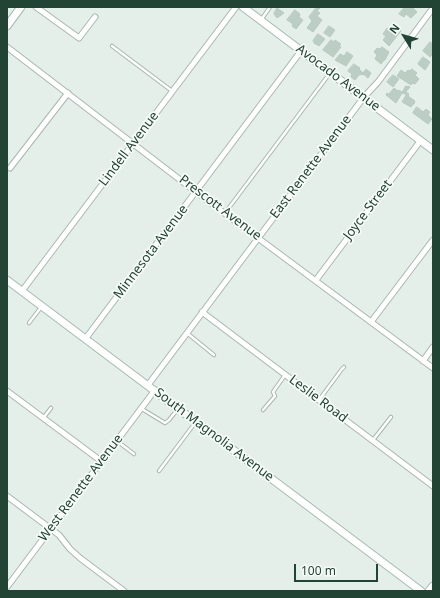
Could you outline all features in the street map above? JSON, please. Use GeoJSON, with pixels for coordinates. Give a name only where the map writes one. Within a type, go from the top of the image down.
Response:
{"type":"FeatureCollection","features":[{"type":"Feature","properties":{"kind":"main road"},"geometry":{"type":"LineString","coordinates":[[7,26],[21,7]]}},
{"type":"Feature","properties":{"kind":"main road","name":"Avocado Avenue"},"geometry":{"type":"LineString","coordinates":[[243,7],[433,150]]}},
{"type":"Feature","properties":{"kind":"main road","name":"South Magnolia Avenue"},"geometry":{"type":"LineString","coordinates":[[7,280],[421,591]]}},
{"type":"Feature","properties":{"kind":"main road"},"geometry":{"type":"LineString","coordinates":[[430,591],[433,586]]}},
{"type":"Feature","properties":{"kind":"street"},"geometry":{"type":"LineString","coordinates":[[36,7],[79,38],[95,17]]}},
{"type":"Feature","properties":{"kind":"street","name":"Lindell Avenue"},"geometry":{"type":"LineString","coordinates":[[22,291],[236,7]]}},
{"type":"Feature","properties":{"kind":"street","name":"East Renette Avenue"},"geometry":{"type":"LineString","coordinates":[[148,385],[258,237],[364,97],[378,82],[433,8]]}},
{"type":"Feature","properties":{"kind":"street","name":"Prescott Avenue"},"geometry":{"type":"LineString","coordinates":[[7,47],[196,192],[433,368]]}},
{"type":"Feature","properties":{"kind":"street","name":"Minnesota Avenue"},"geometry":{"type":"LineString","coordinates":[[86,338],[301,51]]}},
{"type":"Feature","properties":{"kind":"street"},"geometry":{"type":"LineString","coordinates":[[10,168],[68,93]]}},
{"type":"Feature","properties":{"kind":"street","name":"Joyce Street"},"geometry":{"type":"LineString","coordinates":[[316,280],[421,140]]}},
{"type":"Feature","properties":{"kind":"street"},"geometry":{"type":"LineString","coordinates":[[371,322],[433,240]]}},
{"type":"Feature","properties":{"kind":"street","name":"Leslie Road"},"geometry":{"type":"LineString","coordinates":[[202,312],[433,486]]}},
{"type":"Feature","properties":{"kind":"street"},"geometry":{"type":"LineString","coordinates":[[423,361],[433,348]]}},
{"type":"Feature","properties":{"kind":"street","name":"West Renette Avenue"},"geometry":{"type":"LineString","coordinates":[[7,586],[155,390]]}},
{"type":"Feature","properties":{"kind":"street"},"geometry":{"type":"LineString","coordinates":[[7,391],[101,462]]}},
{"type":"Feature","properties":{"kind":"street"},"geometry":{"type":"LineString","coordinates":[[7,496],[59,535],[70,549],[80,558],[124,591]]}},
{"type":"Feature","properties":{"kind":"lane"},"geometry":{"type":"LineString","coordinates":[[260,20],[270,7]]}},
{"type":"Feature","properties":{"kind":"lane"},"geometry":{"type":"LineString","coordinates":[[112,46],[172,91]]}},
{"type":"Feature","properties":{"kind":"lane"},"geometry":{"type":"LineString","coordinates":[[225,213],[330,72]]}},
{"type":"Feature","properties":{"kind":"lane"},"geometry":{"type":"LineString","coordinates":[[30,323],[42,306]]}},
{"type":"Feature","properties":{"kind":"lane"},"geometry":{"type":"LineString","coordinates":[[187,333],[214,355]]}},
{"type":"Feature","properties":{"kind":"lane"},"geometry":{"type":"LineString","coordinates":[[319,400],[344,367]]}},
{"type":"Feature","properties":{"kind":"lane"},"geometry":{"type":"LineString","coordinates":[[263,410],[275,396],[273,392],[285,375]]}},
{"type":"Feature","properties":{"kind":"lane"},"geometry":{"type":"LineString","coordinates":[[43,418],[51,408]]}},
{"type":"Feature","properties":{"kind":"lane"},"geometry":{"type":"LineString","coordinates":[[141,408],[165,423],[170,420],[179,408]]}},
{"type":"Feature","properties":{"kind":"lane"},"geometry":{"type":"LineString","coordinates":[[373,441],[391,417]]}},
{"type":"Feature","properties":{"kind":"lane"},"geometry":{"type":"LineString","coordinates":[[159,471],[196,421]]}},
{"type":"Feature","properties":{"kind":"lane"},"geometry":{"type":"LineString","coordinates":[[116,441],[134,454]]}},
{"type":"Feature","properties":{"kind":"building"},"geometry":{"type":"Polygon","coordinates":[[[317,7],[321,7],[317,11],[320,13],[317,16],[322,20],[313,32],[307,28],[312,21],[309,17],[317,7]]]}},
{"type":"Feature","properties":{"kind":"building"},"geometry":{"type":"Polygon","coordinates":[[[405,7],[412,7],[417,12],[411,18],[406,14],[404,17],[399,14],[405,7]]]}},
{"type":"Feature","properties":{"kind":"building"},"geometry":{"type":"Polygon","coordinates":[[[277,8],[284,13],[277,18],[274,14],[277,8]]]}},
{"type":"Feature","properties":{"kind":"building"},"geometry":{"type":"Polygon","coordinates":[[[295,10],[300,14],[299,17],[303,20],[296,29],[292,26],[293,24],[287,20],[295,10]]]}},
{"type":"Feature","properties":{"kind":"building"},"geometry":{"type":"Polygon","coordinates":[[[329,26],[335,30],[330,37],[324,33],[329,26]]]}},
{"type":"Feature","properties":{"kind":"building"},"geometry":{"type":"Polygon","coordinates":[[[394,26],[401,31],[389,46],[383,40],[386,36],[383,34],[387,28],[391,31],[394,26]]]}},
{"type":"Feature","properties":{"kind":"building"},"geometry":{"type":"Polygon","coordinates":[[[318,34],[325,39],[319,46],[313,41],[318,34]]]}},
{"type":"Feature","properties":{"kind":"building"},"geometry":{"type":"Polygon","coordinates":[[[331,40],[334,42],[335,40],[341,44],[339,46],[341,47],[333,57],[323,50],[331,40]]]}},
{"type":"Feature","properties":{"kind":"building"},"geometry":{"type":"Polygon","coordinates":[[[430,42],[433,44],[433,55],[430,57],[423,51],[430,42]]]}},
{"type":"Feature","properties":{"kind":"building"},"geometry":{"type":"Polygon","coordinates":[[[382,47],[389,52],[381,64],[375,59],[377,55],[374,52],[377,48],[380,49],[382,47]]]}},
{"type":"Feature","properties":{"kind":"building"},"geometry":{"type":"Polygon","coordinates":[[[347,52],[353,56],[346,66],[335,60],[340,54],[344,56],[347,52]]]}},
{"type":"Feature","properties":{"kind":"building"},"geometry":{"type":"Polygon","coordinates":[[[423,57],[430,62],[425,70],[418,64],[423,57]]]}},
{"type":"Feature","properties":{"kind":"building"},"geometry":{"type":"Polygon","coordinates":[[[354,64],[360,68],[359,69],[363,73],[366,69],[371,73],[368,78],[363,74],[360,74],[355,80],[351,77],[352,74],[348,71],[354,64]]]}},
{"type":"Feature","properties":{"kind":"building"},"geometry":{"type":"Polygon","coordinates":[[[412,69],[417,73],[415,75],[419,79],[415,84],[412,83],[411,85],[397,76],[401,70],[405,73],[412,69]]]}},
{"type":"Feature","properties":{"kind":"building"},"geometry":{"type":"Polygon","coordinates":[[[393,75],[399,79],[393,87],[387,82],[393,75]]]}},
{"type":"Feature","properties":{"kind":"building"},"geometry":{"type":"Polygon","coordinates":[[[406,86],[410,87],[404,94],[402,93],[396,103],[386,95],[387,93],[389,94],[394,88],[402,92],[406,86]]]}},
{"type":"Feature","properties":{"kind":"building"},"geometry":{"type":"Polygon","coordinates":[[[406,92],[409,94],[408,96],[415,101],[411,107],[402,102],[406,92]]]}},
{"type":"Feature","properties":{"kind":"building"},"geometry":{"type":"Polygon","coordinates":[[[417,107],[423,112],[426,109],[430,112],[428,115],[432,119],[428,124],[413,113],[417,107]]]}}]}
